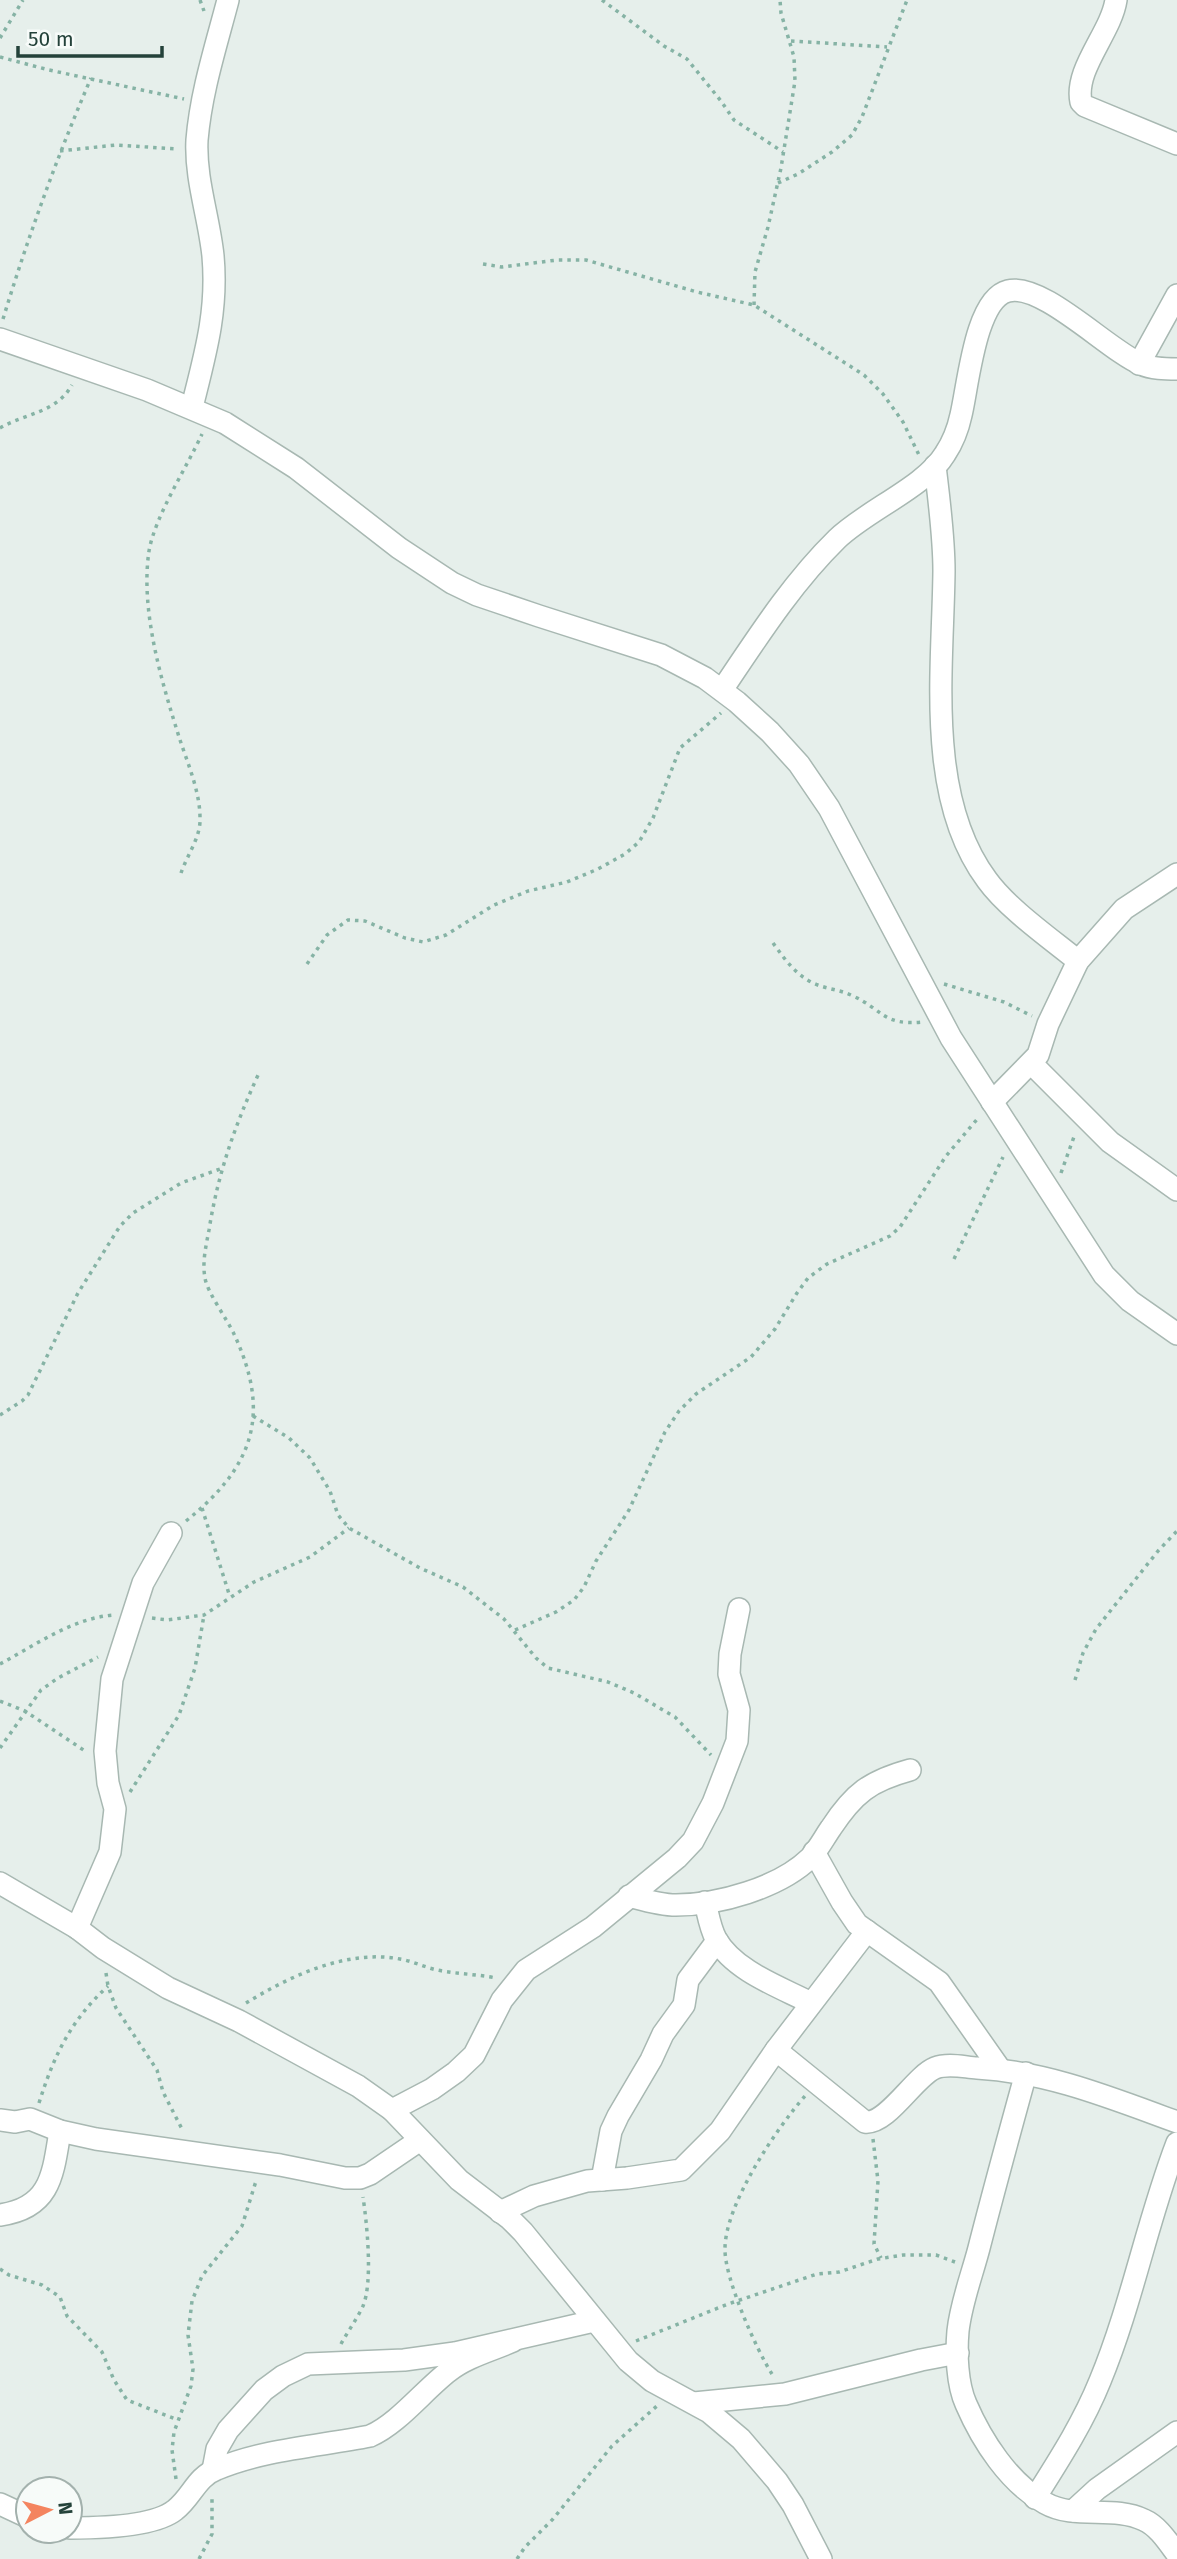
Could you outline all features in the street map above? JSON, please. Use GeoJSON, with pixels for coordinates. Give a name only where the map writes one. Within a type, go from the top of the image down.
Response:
{"type":"FeatureCollection","features":[{"type":"Feature","properties":{"kind":"street"},"geometry":{"type":"LineString","coordinates":[[201,412],[214,311],[212,254],[201,191],[197,142],[206,81],[228,0]]}},
{"type":"Feature","properties":{"kind":"street"},"geometry":{"type":"LineString","coordinates":[[1116,0],[1114,13],[1088,64],[1080,88],[1080,102],[1177,144]]}},
{"type":"Feature","properties":{"kind":"street"},"geometry":{"type":"LineString","coordinates":[[729,696],[775,611],[835,541],[858,520],[933,468],[944,457],[955,436],[985,314],[998,296],[1017,290],[1047,302],[1139,364],[1177,369]]}},
{"type":"Feature","properties":{"kind":"street"},"geometry":{"type":"LineString","coordinates":[[1139,364],[1177,295]]}},
{"type":"Feature","properties":{"kind":"street"},"geometry":{"type":"LineString","coordinates":[[0,339],[201,412],[266,447],[399,548],[452,583],[477,595],[662,655],[705,678],[729,696],[770,732],[799,764],[829,808],[942,1021],[1104,1275],[1130,1301],[1177,1334]]}},
{"type":"Feature","properties":{"kind":"street"},"geometry":{"type":"LineString","coordinates":[[933,468],[944,569],[942,736],[948,788],[968,850],[988,882],[1022,915],[1078,961]]}},
{"type":"Feature","properties":{"kind":"street"},"geometry":{"type":"LineString","coordinates":[[992,1102],[1038,1055],[1048,1024],[1078,961],[1124,909],[1177,874]]}},
{"type":"Feature","properties":{"kind":"street"},"geometry":{"type":"LineString","coordinates":[[1032,1064],[1110,1142],[1177,1190]]}},
{"type":"Feature","properties":{"kind":"street"},"geometry":{"type":"LineString","coordinates":[[76,1928],[110,1852],[115,1810],[105,1762],[112,1679],[143,1583],[170,1534]]}},
{"type":"Feature","properties":{"kind":"street"},"geometry":{"type":"LineString","coordinates":[[392,2110],[432,2089],[466,2063],[482,2043],[494,2014],[515,1981],[526,1970],[593,1927],[677,1858],[693,1841],[726,1772],[739,1729],[739,1710],[729,1674],[739,1609]]}},
{"type":"Feature","properties":{"kind":"street"},"geometry":{"type":"LineString","coordinates":[[629,1896],[676,1905],[705,1902],[757,1889],[794,1871],[814,1852],[852,1798],[873,1782],[910,1770]]}},
{"type":"Feature","properties":{"kind":"street"},"geometry":{"type":"LineString","coordinates":[[814,1852],[857,1924],[939,1982],[1000,2069]]}},
{"type":"Feature","properties":{"kind":"street"},"geometry":{"type":"LineString","coordinates":[[0,1883],[169,1988],[340,2076],[392,2110],[459,2180],[516,2225],[618,2350],[646,2376],[694,2403],[741,2439],[777,2481],[793,2505],[821,2559]]}},
{"type":"Feature","properties":{"kind":"street"},"geometry":{"type":"LineString","coordinates":[[705,1902],[717,1941],[739,1964],[811,2003]]}},
{"type":"Feature","properties":{"kind":"street"},"geometry":{"type":"LineString","coordinates":[[500,2212],[534,2196],[568,2186],[681,2170],[720,2131],[776,2050],[867,1931]]}},
{"type":"Feature","properties":{"kind":"street"},"geometry":{"type":"LineString","coordinates":[[602,2180],[611,2132],[618,2116],[663,2034],[684,2005],[688,1980],[717,1941]]}},
{"type":"Feature","properties":{"kind":"street"},"geometry":{"type":"LineString","coordinates":[[776,2050],[865,2122],[871,2123],[903,2098],[926,2073],[945,2066],[1000,2069],[1067,2082],[1177,2122]]}},
{"type":"Feature","properties":{"kind":"street"},"geometry":{"type":"LineString","coordinates":[[1026,2073],[958,2329],[961,2385],[966,2403],[1004,2467],[1021,2487],[1035,2498],[1050,2506],[1073,2511],[1128,2515],[1144,2520],[1163,2536],[1177,2554]]}},
{"type":"Feature","properties":{"kind":"street"},"geometry":{"type":"LineString","coordinates":[[0,2120],[15,2122],[35,2119],[60,2131],[96,2139],[262,2162],[345,2178],[360,2178],[370,2174],[420,2140]]}},
{"type":"Feature","properties":{"kind":"street"},"geometry":{"type":"LineString","coordinates":[[0,2215],[18,2213],[44,2194],[54,2166],[60,2131]]}},
{"type":"Feature","properties":{"kind":"street"},"geometry":{"type":"LineString","coordinates":[[1035,2498],[1077,2432],[1101,2380],[1144,2249],[1163,2178],[1177,2143]]}},
{"type":"Feature","properties":{"kind":"street"},"geometry":{"type":"LineString","coordinates":[[213,2471],[221,2439],[264,2390],[283,2376],[308,2364],[404,2360],[456,2353],[594,2321]]}},
{"type":"Feature","properties":{"kind":"street"},"geometry":{"type":"LineString","coordinates":[[84,2526],[154,2519],[174,2511],[200,2479],[242,2460],[370,2436],[384,2430],[452,2368],[513,2341]]}},
{"type":"Feature","properties":{"kind":"street"},"geometry":{"type":"LineString","coordinates":[[694,2403],[785,2394],[958,2353]]}},
{"type":"Feature","properties":{"kind":"street"},"geometry":{"type":"LineString","coordinates":[[1073,2511],[1097,2489],[1177,2432]]}},
{"type":"Feature","properties":{"kind":"path"},"geometry":{"type":"LineString","coordinates":[[0,38],[23,0]]}},
{"type":"Feature","properties":{"kind":"path"},"geometry":{"type":"LineString","coordinates":[[602,0],[664,46],[687,59],[734,120],[783,152]]}},
{"type":"Feature","properties":{"kind":"path"},"geometry":{"type":"LineString","coordinates":[[754,305],[755,272],[778,183],[795,81],[790,41],[781,13],[780,0]]}},
{"type":"Feature","properties":{"kind":"path"},"geometry":{"type":"LineString","coordinates":[[778,183],[798,174],[832,152],[852,135],[862,117],[906,0]]}},
{"type":"Feature","properties":{"kind":"path"},"geometry":{"type":"LineString","coordinates":[[790,41],[887,47]]}},
{"type":"Feature","properties":{"kind":"path"},"geometry":{"type":"LineString","coordinates":[[0,57],[203,103]]}},
{"type":"Feature","properties":{"kind":"path"},"geometry":{"type":"LineString","coordinates":[[0,328],[30,232],[91,78]]}},
{"type":"Feature","properties":{"kind":"path"},"geometry":{"type":"LineString","coordinates":[[60,151],[116,145],[171,147],[198,157]]}},
{"type":"Feature","properties":{"kind":"path"},"geometry":{"type":"LineString","coordinates":[[483,264],[502,267],[557,260],[586,260],[645,278],[754,305],[864,375],[883,394],[903,422],[917,454],[933,468]]}},
{"type":"Feature","properties":{"kind":"path"},"geometry":{"type":"LineString","coordinates":[[0,428],[57,403],[67,393],[82,368]]}},
{"type":"Feature","properties":{"kind":"path"},"geometry":{"type":"LineString","coordinates":[[181,873],[199,832],[200,805],[161,679],[149,603],[149,549],[201,412]]}},
{"type":"Feature","properties":{"kind":"path"},"geometry":{"type":"LineString","coordinates":[[307,964],[327,935],[348,920],[365,921],[405,938],[423,942],[446,935],[494,905],[528,891],[567,882],[625,854],[639,842],[653,818],[680,748],[729,696]]}},
{"type":"Feature","properties":{"kind":"path"},"geometry":{"type":"LineString","coordinates":[[773,943],[791,968],[811,983],[854,996],[881,1016],[913,1023],[942,1021]]}},
{"type":"Feature","properties":{"kind":"path"},"geometry":{"type":"LineString","coordinates":[[918,978],[1004,1002],[1048,1024]]}},
{"type":"Feature","properties":{"kind":"path"},"geometry":{"type":"LineString","coordinates":[[170,1534],[202,1508],[242,1460],[252,1436],[250,1381],[234,1334],[205,1280],[204,1262],[221,1169],[239,1117],[259,1073]]}},
{"type":"Feature","properties":{"kind":"path"},"geometry":{"type":"LineString","coordinates":[[515,1630],[556,1612],[574,1600],[584,1587],[596,1561],[629,1510],[666,1432],[679,1411],[696,1394],[751,1357],[775,1329],[808,1278],[828,1265],[890,1236],[900,1227],[946,1156],[992,1102]]}},
{"type":"Feature","properties":{"kind":"path"},"geometry":{"type":"LineString","coordinates":[[1057,1202],[1059,1177],[1084,1115]]}},
{"type":"Feature","properties":{"kind":"path"},"geometry":{"type":"LineString","coordinates":[[954,1259],[985,1191],[1014,1137]]}},
{"type":"Feature","properties":{"kind":"path"},"geometry":{"type":"LineString","coordinates":[[0,1415],[28,1395],[78,1293],[120,1226],[133,1213],[181,1183],[221,1169]]}},
{"type":"Feature","properties":{"kind":"path"},"geometry":{"type":"LineString","coordinates":[[253,1416],[289,1438],[310,1458],[330,1491],[338,1515],[349,1528],[428,1572],[463,1587],[515,1630],[536,1658],[548,1668],[608,1682],[634,1693],[675,1717],[726,1772]]}},
{"type":"Feature","properties":{"kind":"path"},"geometry":{"type":"LineString","coordinates":[[202,1508],[230,1597]]}},
{"type":"Feature","properties":{"kind":"path"},"geometry":{"type":"LineString","coordinates":[[0,1664],[87,1619],[131,1614],[167,1620],[204,1615],[254,1582],[310,1557],[349,1528]]}},
{"type":"Feature","properties":{"kind":"path"},"geometry":{"type":"LineString","coordinates":[[1075,1680],[1083,1653],[1096,1629],[1177,1531]]}},
{"type":"Feature","properties":{"kind":"path"},"geometry":{"type":"LineString","coordinates":[[115,1810],[128,1795],[179,1716],[195,1668],[204,1615]]}},
{"type":"Feature","properties":{"kind":"path"},"geometry":{"type":"LineString","coordinates":[[0,1748],[41,1690],[123,1643]]}},
{"type":"Feature","properties":{"kind":"path"},"geometry":{"type":"LineString","coordinates":[[0,1701],[25,1711],[105,1762]]}},
{"type":"Feature","properties":{"kind":"path"},"geometry":{"type":"LineString","coordinates":[[106,1950],[108,1986],[116,2008],[157,2070],[163,2092],[180,2122],[187,2152]]}},
{"type":"Feature","properties":{"kind":"path"},"geometry":{"type":"LineString","coordinates":[[226,2015],[296,1977],[344,1961],[368,1957],[400,1959],[437,1970],[515,1981]]}},
{"type":"Feature","properties":{"kind":"path"},"geometry":{"type":"LineString","coordinates":[[35,2119],[47,2076],[67,2034],[80,2013],[108,1986]]}},
{"type":"Feature","properties":{"kind":"path"},"geometry":{"type":"LineString","coordinates":[[785,2394],[766,2365],[733,2290],[724,2252],[730,2222],[765,2148],[784,2120],[816,2083]]}},
{"type":"Feature","properties":{"kind":"path"},"geometry":{"type":"LineString","coordinates":[[871,2123],[878,2181],[874,2244],[881,2259]]}},
{"type":"Feature","properties":{"kind":"path"},"geometry":{"type":"LineString","coordinates":[[186,2496],[173,2472],[172,2450],[178,2420],[191,2386],[188,2335],[192,2301],[202,2276],[242,2226],[262,2162]]}},
{"type":"Feature","properties":{"kind":"path"},"geometry":{"type":"LineString","coordinates":[[329,2364],[363,2305],[368,2286],[367,2231],[360,2178]]}},
{"type":"Feature","properties":{"kind":"path"},"geometry":{"type":"LineString","coordinates":[[618,2350],[652,2333],[738,2301],[817,2274],[838,2272],[881,2259],[913,2254],[936,2255],[974,2268]]}},
{"type":"Feature","properties":{"kind":"path"},"geometry":{"type":"LineString","coordinates":[[0,2269],[9,2275],[42,2285],[60,2297],[67,2316],[102,2352],[114,2380],[127,2400],[178,2420]]}},
{"type":"Feature","properties":{"kind":"path"},"geometry":{"type":"LineString","coordinates":[[517,2559],[612,2446],[672,2392]]}},
{"type":"Feature","properties":{"kind":"path"},"geometry":{"type":"LineString","coordinates":[[199,2559],[212,2534],[213,2471]]}}]}
